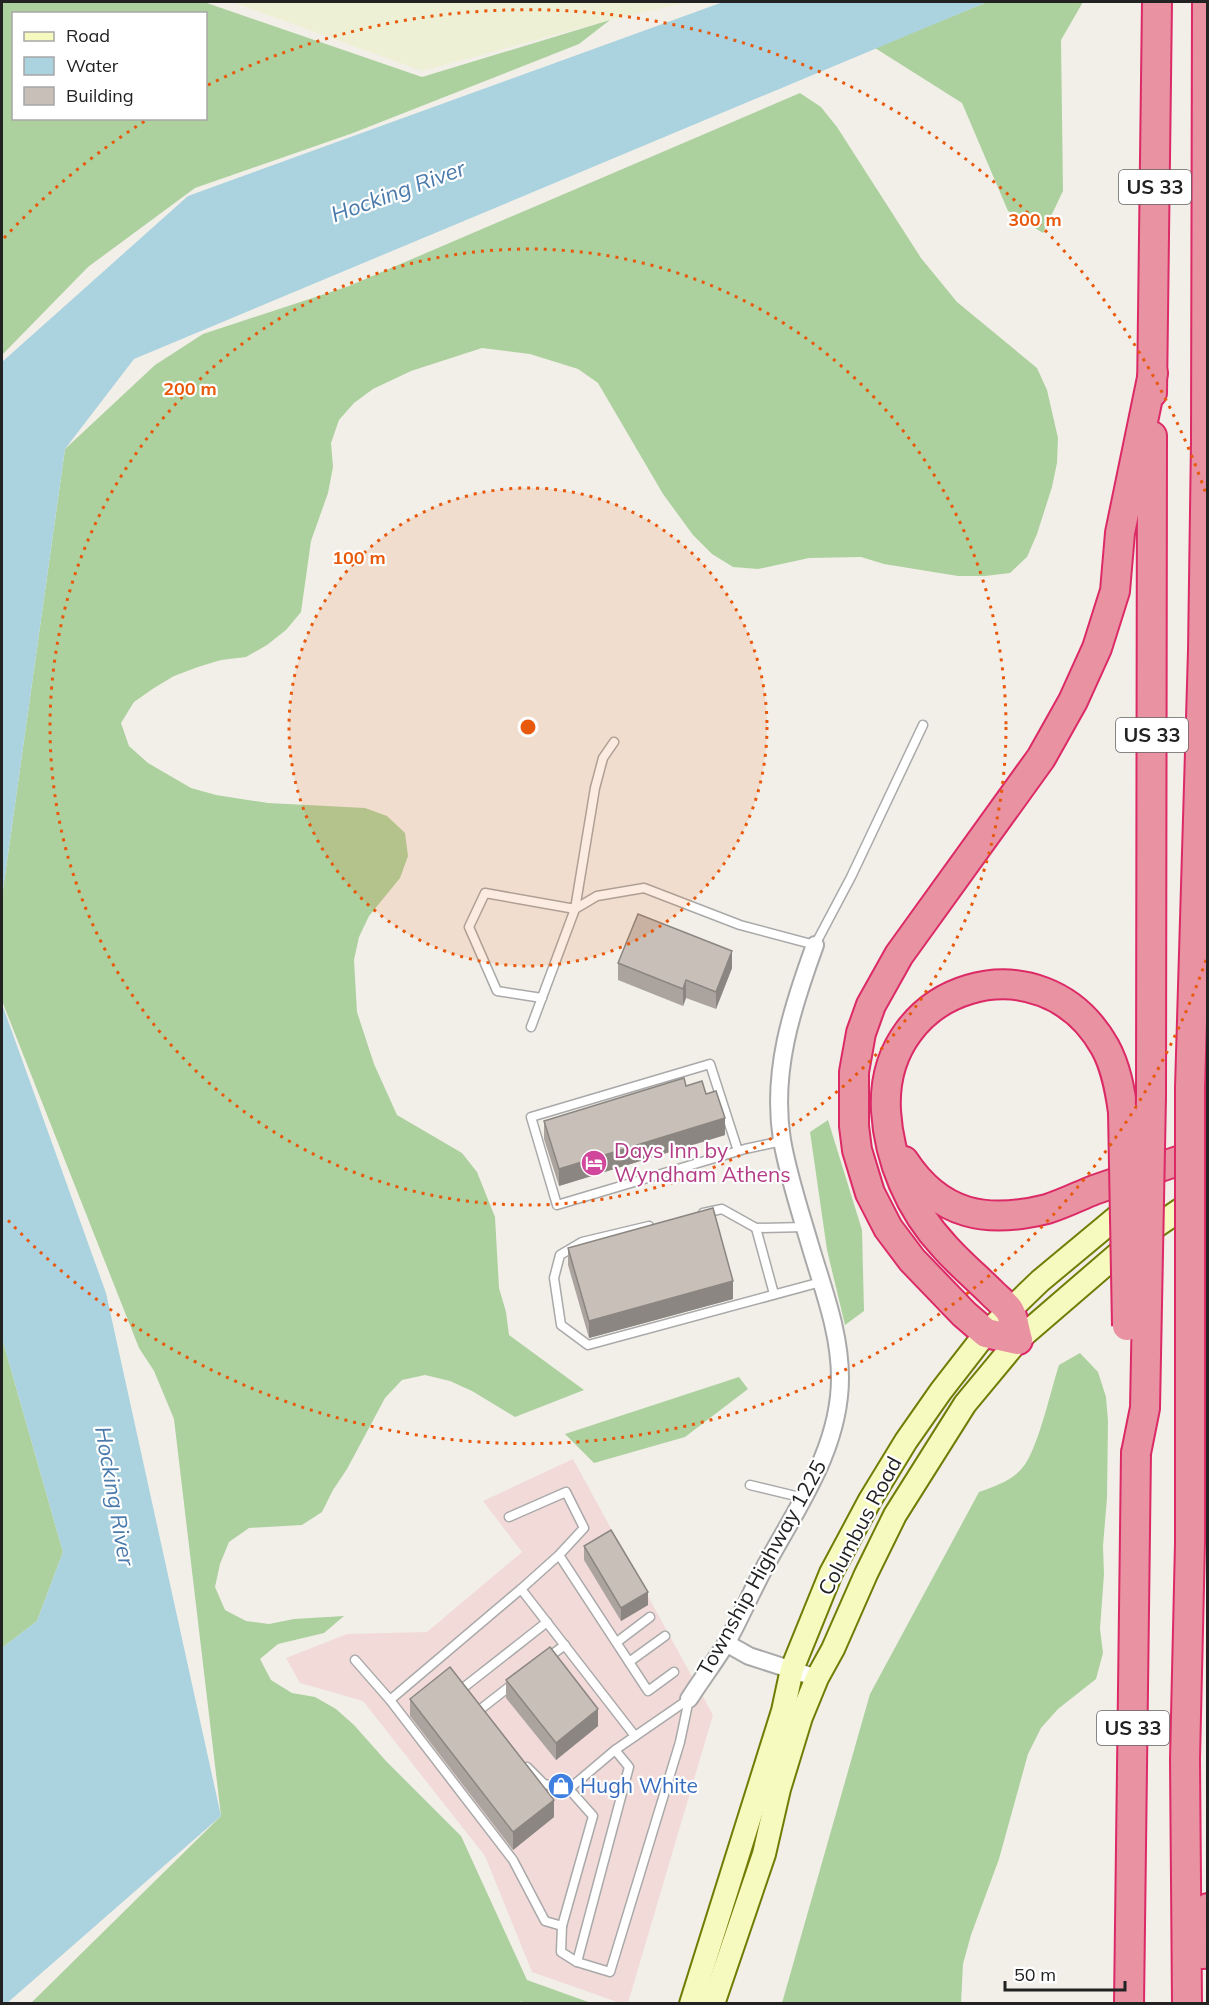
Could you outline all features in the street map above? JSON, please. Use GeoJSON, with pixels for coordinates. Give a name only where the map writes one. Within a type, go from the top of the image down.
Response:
{"type":"FeatureCollection","features":[{"type":"Feature","properties":{"kind":"highway","name":"US 33"},"geometry":{"type":"LineString","coordinates":[[1129,2004],[1136,1453],[1144,1408],[1151,1097],[1152,373],[1157,2]]}},
{"type":"Feature","properties":{"kind":"highway","name":"US 33"},"geometry":{"type":"LineString","coordinates":[[1187,2004],[1185,1758],[1190,1544],[1190,1088],[1202,729],[1207,445],[1207,2]]}},
{"type":"Feature","properties":{"kind":"highway"},"geometry":{"type":"LineString","coordinates":[[1136,1453],[1129,1403],[1123,1112],[1121,1094],[1105,1047],[1085,1021],[1056,998],[1022,985],[990,984],[964,990],[951,996],[926,1014],[908,1033],[900,1047],[889,1080],[886,1104],[890,1134],[902,1180],[919,1214],[944,1246],[1010,1311],[1018,1340],[986,1333],[964,1314],[898,1243],[879,1212],[863,1174],[854,1126],[853,1082],[857,1053],[871,1005],[899,955],[1041,758],[1073,701],[1088,667],[1115,591],[1120,533],[1152,373]]}},
{"type":"Feature","properties":{"kind":"highway"},"geometry":{"type":"LineString","coordinates":[[890,1134],[914,1176],[929,1191],[957,1209],[981,1216],[1019,1214],[1049,1208],[1203,1151]]}},
{"type":"Feature","properties":{"kind":"highway"},"geometry":{"type":"LineString","coordinates":[[1196,2004],[1208,1908]]}},
{"type":"Feature","properties":{"kind":"main road","name":"Columbus Road"},"geometry":{"type":"LineString","coordinates":[[691,2004],[783,1711],[792,1669],[831,1573],[870,1500],[923,1416],[986,1333],[1040,1281],[1091,1238],[1203,1151]]}},
{"type":"Feature","properties":{"kind":"main road","name":"Columbus Road"},"geometry":{"type":"LineString","coordinates":[[713,2004],[764,1854],[779,1789],[801,1717],[817,1678],[833,1649],[895,1515],[966,1404],[1018,1340],[1127,1246],[1208,1191]]}},
{"type":"Feature","properties":{"kind":"street","name":"Township Highway 1225"},"geometry":{"type":"LineString","coordinates":[[689,1699],[726,1643],[765,1566],[804,1498],[821,1464],[834,1426],[840,1378],[836,1331],[782,1141],[780,1121],[780,1075],[786,1034],[795,998],[815,945]]}},
{"type":"Feature","properties":{"kind":"street"},"geometry":{"type":"LineString","coordinates":[[726,1643],[749,1656],[817,1678]]}},
{"type":"Feature","properties":{"kind":"lane"},"geometry":{"type":"LineString","coordinates":[[542,998],[497,991],[469,927],[485,893],[575,909],[597,896],[644,888],[740,925],[815,945],[851,878],[923,725]]}},
{"type":"Feature","properties":{"kind":"lane"},"geometry":{"type":"LineString","coordinates":[[531,1027],[575,909],[595,788],[603,758],[614,742]]}},
{"type":"Feature","properties":{"kind":"lane"},"geometry":{"type":"LineString","coordinates":[[738,1151],[710,1064],[531,1117],[557,1204],[738,1151],[782,1141]]}},
{"type":"Feature","properties":{"kind":"lane"},"geometry":{"type":"LineString","coordinates":[[699,1214],[723,1209],[756,1228],[805,1227]]}},
{"type":"Feature","properties":{"kind":"lane"},"geometry":{"type":"LineString","coordinates":[[652,1225],[582,1242],[560,1255],[554,1278],[561,1325],[588,1344],[821,1282]]}},
{"type":"Feature","properties":{"kind":"lane"},"geometry":{"type":"LineString","coordinates":[[756,1228],[774,1294]]}},
{"type":"Feature","properties":{"kind":"lane"},"geometry":{"type":"LineString","coordinates":[[750,1485],[804,1498]]}},
{"type":"Feature","properties":{"kind":"lane"},"geometry":{"type":"LineString","coordinates":[[390,1700],[559,1555],[584,1528],[566,1492],[509,1517]]}},
{"type":"Feature","properties":{"kind":"lane"},"geometry":{"type":"LineString","coordinates":[[559,1555],[648,1691],[675,1672]]}},
{"type":"Feature","properties":{"kind":"lane"},"geometry":{"type":"LineString","coordinates":[[521,1588],[635,1736]]}},
{"type":"Feature","properties":{"kind":"lane"},"geometry":{"type":"LineString","coordinates":[[616,1642],[650,1617]]}},
{"type":"Feature","properties":{"kind":"lane"},"geometry":{"type":"LineString","coordinates":[[463,1688],[547,1622]]}},
{"type":"Feature","properties":{"kind":"lane"},"geometry":{"type":"LineString","coordinates":[[629,1662],[665,1636]]}},
{"type":"Feature","properties":{"kind":"lane"},"geometry":{"type":"LineString","coordinates":[[537,1666],[565,1645]]}},
{"type":"Feature","properties":{"kind":"lane"},"geometry":{"type":"LineString","coordinates":[[355,1660],[390,1700],[513,1860],[545,1921],[562,1926]]}},
{"type":"Feature","properties":{"kind":"lane"},"geometry":{"type":"LineString","coordinates":[[482,1707],[519,1680]]}},
{"type":"Feature","properties":{"kind":"lane"},"geometry":{"type":"LineString","coordinates":[[569,1789],[615,1750],[689,1699]]}},
{"type":"Feature","properties":{"kind":"lane"},"geometry":{"type":"LineString","coordinates":[[526,1766],[544,1784],[569,1789],[593,1816],[562,1926],[561,1952],[577,1962],[610,1972],[680,1742],[689,1699]]}},
{"type":"Feature","properties":{"kind":"lane"},"geometry":{"type":"LineString","coordinates":[[577,1962],[629,1767],[615,1750]]}},
{"type":"Feature","properties":{"kind":"shaded area","name":"Hugh White"},"geometry":{"type":"Polygon","coordinates":[[[573,1459],[713,1715],[628,2003],[620,2003],[532,1972],[485,1856],[363,1701],[300,1683],[286,1658],[347,1634],[427,1632],[522,1552],[483,1501],[573,1459]]]}},
{"type":"Feature","properties":{"kind":"green space"},"geometry":{"type":"Polygon","coordinates":[[[2,2],[204,2],[422,77],[610,20],[579,44],[353,133],[195,188],[88,267],[2,355],[2,2]]]}},
{"type":"Feature","properties":{"kind":"green space"},"geometry":{"type":"Polygon","coordinates":[[[232,2],[690,2],[610,20],[422,71],[232,2]]]}},
{"type":"Feature","properties":{"kind":"green space"},"geometry":{"type":"Polygon","coordinates":[[[987,2],[1083,2],[1061,40],[1063,191],[1043,233],[1008,211],[962,103],[875,48],[987,2]]]}},
{"type":"Feature","properties":{"kind":"green space"},"geometry":{"type":"Polygon","coordinates":[[[800,93],[821,107],[837,127],[921,258],[957,302],[1037,368],[1047,390],[1058,438],[1057,463],[1037,534],[1027,557],[1010,573],[958,576],[884,564],[861,557],[809,558],[758,569],[733,567],[712,554],[693,535],[663,494],[598,383],[578,369],[530,354],[482,348],[411,371],[373,389],[354,403],[339,420],[331,443],[333,467],[328,493],[311,541],[301,612],[286,630],[267,645],[246,657],[221,660],[174,676],[134,702],[121,723],[129,746],[148,763],[191,788],[216,795],[268,803],[365,808],[387,816],[405,833],[408,856],[400,878],[369,916],[359,937],[354,960],[357,1012],[374,1064],[397,1115],[462,1153],[477,1172],[495,1217],[499,1288],[506,1312],[509,1335],[584,1390],[515,1417],[472,1391],[450,1381],[425,1375],[402,1380],[385,1398],[322,1512],[302,1525],[249,1528],[229,1542],[220,1564],[215,1587],[225,1610],[246,1621],[269,1624],[294,1619],[344,1616],[324,1633],[278,1644],[260,1659],[271,1680],[292,1693],[315,1697],[336,1709],[461,1836],[527,1980],[591,2003],[525,2004],[521,2001],[519,2004],[31,2003],[221,1816],[174,1419],[154,1371],[139,1348],[2,1001],[2,897],[65,449],[155,365],[203,334],[349,286],[800,93]]]}},
{"type":"Feature","properties":{"kind":"green space"},"geometry":{"type":"Polygon","coordinates":[[[828,1120],[862,1230],[864,1311],[845,1325],[827,1250],[810,1132],[828,1120]]]}},
{"type":"Feature","properties":{"kind":"green space"},"geometry":{"type":"Polygon","coordinates":[[[2,1338],[63,1552],[37,1621],[2,1648],[2,1338]]]}},
{"type":"Feature","properties":{"kind":"green space"},"geometry":{"type":"Polygon","coordinates":[[[1080,1353],[1098,1372],[1106,1397],[1108,1421],[1107,1498],[1100,1629],[1103,1653],[1096,1679],[1058,1709],[1041,1728],[1028,1754],[999,1859],[971,1935],[963,1964],[961,2003],[782,2003],[870,1694],[979,1492],[1008,1479],[1023,1467],[1039,1433],[1059,1365],[1080,1353]]]}},
{"type":"Feature","properties":{"kind":"green space"},"geometry":{"type":"Polygon","coordinates":[[[739,1377],[748,1389],[685,1437],[594,1463],[565,1434],[739,1377]]]}},
{"type":"Feature","properties":{"kind":"water","name":"Hocking River"},"geometry":{"type":"Polygon","coordinates":[[[723,2],[987,2],[134,359],[65,449],[2,897],[2,362],[188,196],[723,2]]]}},
{"type":"Feature","properties":{"kind":"water","name":"Hocking River"},"geometry":{"type":"Polygon","coordinates":[[[2,1004],[106,1293],[221,1816],[6,2004],[2,2003],[2,1648],[37,1621],[63,1552],[2,1338],[2,1004]]]}},
{"type":"Feature","properties":{"kind":"building"},"geometry":{"type":"Polygon","coordinates":[[[638,914],[732,951],[716,992],[686,980],[683,989],[618,963],[638,914]]]}},
{"type":"Feature","properties":{"kind":"building","name":"Days Inn by Wyndham Athens"},"geometry":{"type":"Polygon","coordinates":[[[684,1078],[686,1086],[702,1081],[706,1094],[716,1091],[725,1118],[559,1169],[544,1121],[684,1078]]]}},
{"type":"Feature","properties":{"kind":"building"},"geometry":{"type":"Polygon","coordinates":[[[713,1208],[733,1281],[589,1321],[568,1248],[713,1208]]]}},
{"type":"Feature","properties":{"kind":"building"},"geometry":{"type":"Polygon","coordinates":[[[611,1530],[648,1592],[621,1608],[584,1546],[611,1530]]]}},
{"type":"Feature","properties":{"kind":"building"},"geometry":{"type":"Polygon","coordinates":[[[550,1647],[598,1709],[556,1743],[506,1680],[550,1647]]]}},
{"type":"Feature","properties":{"kind":"building"},"geometry":{"type":"Polygon","coordinates":[[[450,1667],[554,1800],[513,1832],[410,1699],[450,1667]]]}},
{"type":"Feature","properties":{"kind":"place","name":"Days Inn by Wyndham Athens"},"geometry":{"type":"Point","coordinates":[594,1163]}},
{"type":"Feature","properties":{"kind":"place","name":"Hugh White"},"geometry":{"type":"Point","coordinates":[561,1786]}}]}
